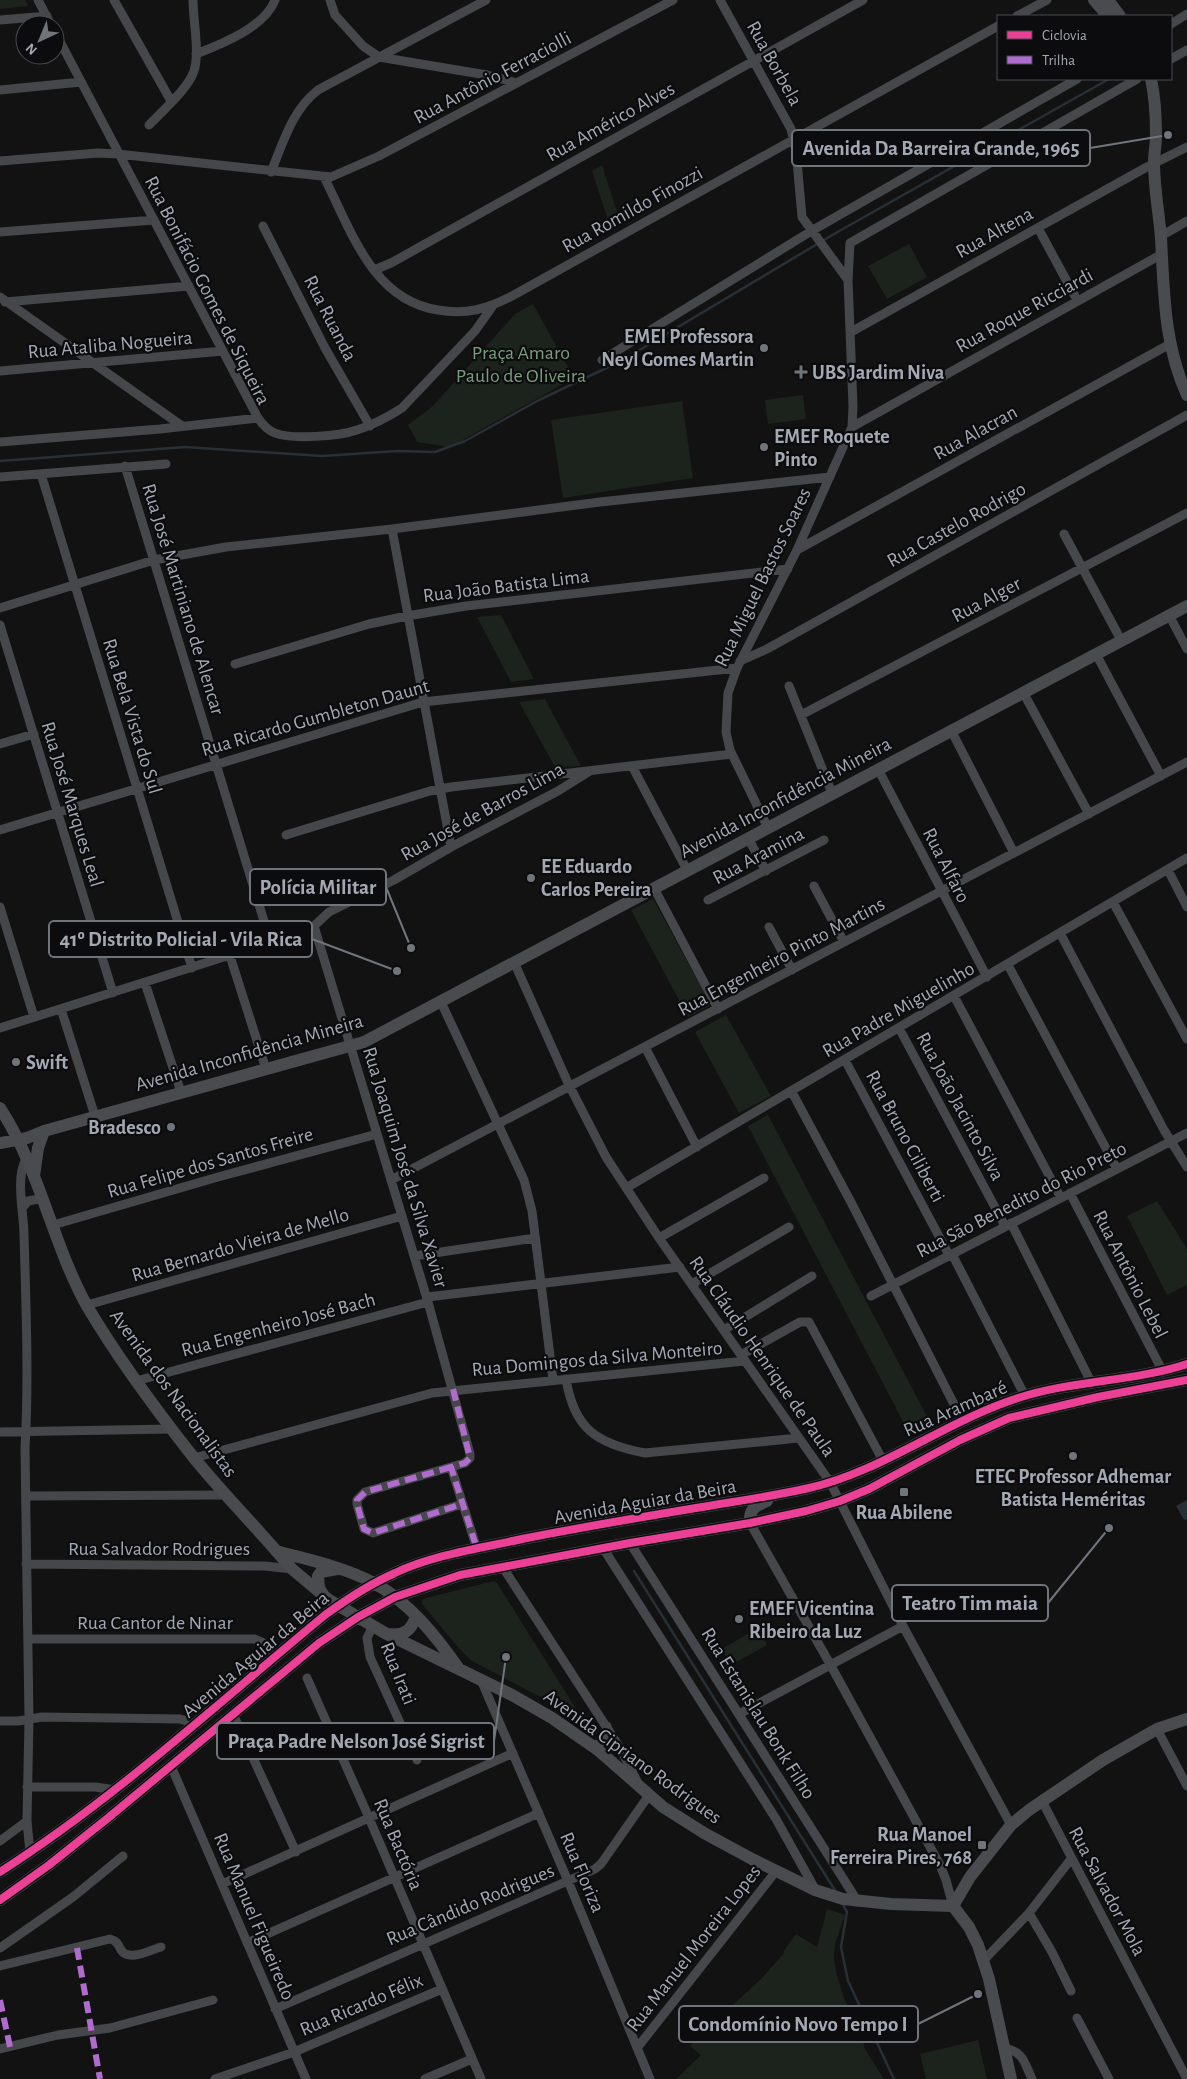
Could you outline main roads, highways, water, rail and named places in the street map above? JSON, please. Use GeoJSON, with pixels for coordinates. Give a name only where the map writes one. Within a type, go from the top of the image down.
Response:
{"type":"FeatureCollection","features":[{"type":"Feature","properties":{"kind":"main road"},"geometry":{"type":"LineString","coordinates":[[1094,0],[1107,15]]}},
{"type":"Feature","properties":{"kind":"main road"},"geometry":{"type":"LineString","coordinates":[[1108,0],[1119,15]]}},
{"type":"Feature","properties":{"kind":"main road"},"geometry":{"type":"LineString","coordinates":[[1142,80],[1154,157],[1161,236],[1165,320],[1170,344],[1186,391]]}},
{"type":"Feature","properties":{"kind":"main road"},"geometry":{"type":"LineString","coordinates":[[1151,80],[1154,94],[1156,138],[1154,157]]}},
{"type":"Feature","properties":{"kind":"main road","name":"Avenida Inconfidência Mineira"},"geometry":{"type":"LineString","coordinates":[[0,1143],[19,1140],[95,1116],[364,1042],[1187,606]]}},
{"type":"Feature","properties":{"kind":"main road","name":"Avenida dos Nacionalistas"},"geometry":{"type":"LineString","coordinates":[[0,1108],[19,1140],[71,1273],[87,1306],[136,1381],[194,1458],[292,1569],[324,1596],[338,1605]]}},
{"type":"Feature","properties":{"kind":"main road"},"geometry":{"type":"LineString","coordinates":[[34,1178],[38,1148],[44,1131]]}},
{"type":"Feature","properties":{"kind":"main road","name":"Rua Arambaré"},"geometry":{"type":"LineString","coordinates":[[830,1482],[962,1420],[1025,1396],[1071,1385],[1187,1364]]}},
{"type":"Feature","properties":{"kind":"main road","name":"Rua Arambaré"},"geometry":{"type":"LineString","coordinates":[[840,1501],[869,1489],[982,1429],[1009,1418],[1098,1397],[1187,1380]]}},
{"type":"Feature","properties":{"kind":"main road"},"geometry":{"type":"LineString","coordinates":[[1054,1408],[1071,1394],[1071,1385]]}},
{"type":"Feature","properties":{"kind":"main road","name":"Avenida Aguiar da Beira"},"geometry":{"type":"LineString","coordinates":[[0,1872],[30,1853],[116,1790],[338,1605],[396,1572],[477,1548],[608,1523],[772,1496],[830,1482]]}},
{"type":"Feature","properties":{"kind":"main road"},"geometry":{"type":"LineString","coordinates":[[750,1523],[750,1512],[753,1508],[767,1501],[772,1496]]}},
{"type":"Feature","properties":{"kind":"main road","name":"Avenida Aguiar da Beira"},"geometry":{"type":"LineString","coordinates":[[0,1900],[49,1866],[305,1654],[358,1617],[395,1597],[460,1575],[602,1548],[750,1523],[806,1511],[840,1501]]}},
{"type":"Feature","properties":{"kind":"main road"},"geometry":{"type":"LineString","coordinates":[[276,1551],[340,1569],[374,1584],[395,1597],[431,1632],[460,1671]]}},
{"type":"Feature","properties":{"kind":"main road"},"geometry":{"type":"LineString","coordinates":[[324,1596],[319,1588],[318,1576],[321,1572],[340,1569]]}},
{"type":"Feature","properties":{"kind":"main road","name":"Avenida Cipriano Rodrigues"},"geometry":{"type":"LineString","coordinates":[[338,1605],[385,1633],[532,1705],[592,1745],[664,1807],[704,1833],[815,1890],[858,1902],[953,1906]]}},
{"type":"Feature","properties":{"kind":"main road"},"geometry":{"type":"LineString","coordinates":[[385,1633],[408,1632],[416,1616]]}},
{"type":"Feature","properties":{"kind":"main road"},"geometry":{"type":"LineString","coordinates":[[1011,2079],[978,1945],[969,1927],[953,1906],[970,1877],[1011,1825],[1042,1801],[1103,1760],[1157,1729],[1187,1719]]}},
{"type":"Feature","properties":{"kind":"waterway"},"geometry":{"type":"LineString","coordinates":[[0,461],[185,447],[322,456],[398,451],[435,452],[465,441],[539,400],[621,361],[834,234],[1107,80]]}},
{"type":"Feature","properties":{"kind":"waterway"},"geometry":{"type":"LineString","coordinates":[[634,1571],[836,1892]]}},
{"type":"Feature","properties":{"kind":"waterway"},"geometry":{"type":"LineString","coordinates":[[842,1903],[847,1912],[841,1947],[848,1981],[894,2079]]}},
{"type":"Feature","properties":{"kind":"place","name":"Avenida Da Barreira Grande, 1965"},"geometry":{"type":"Point","coordinates":[1168,135]}},
{"type":"Feature","properties":{"kind":"place","name":"EMEI Professora Neyl Gomes Martin"},"geometry":{"type":"Point","coordinates":[764,348]}},
{"type":"Feature","properties":{"kind":"place","name":"UBS Jardim Niva"},"geometry":{"type":"Point","coordinates":[801,372]}},
{"type":"Feature","properties":{"kind":"place","name":"EMEF Roquete Pinto"},"geometry":{"type":"Point","coordinates":[764,447]}},
{"type":"Feature","properties":{"kind":"place","name":"EE Eduardo Carlos Pereira"},"geometry":{"type":"Point","coordinates":[531,878]}},
{"type":"Feature","properties":{"kind":"place","name":"Polícia Militar"},"geometry":{"type":"Point","coordinates":[411,948]}},
{"type":"Feature","properties":{"kind":"place","name":"41º Distrito Policial - Vila Rica"},"geometry":{"type":"Point","coordinates":[397,971]}},
{"type":"Feature","properties":{"kind":"place","name":"Swift"},"geometry":{"type":"Point","coordinates":[16,1062]}},
{"type":"Feature","properties":{"kind":"place","name":"Bradesco"},"geometry":{"type":"Point","coordinates":[171,1127]}},
{"type":"Feature","properties":{"kind":"place","name":"ETEC Professor Adhemar Batista Heméritas"},"geometry":{"type":"Point","coordinates":[1073,1456]}},
{"type":"Feature","properties":{"kind":"place","name":"Rua Abilene"},"geometry":{"type":"Point","coordinates":[904,1492]}},
{"type":"Feature","properties":{"kind":"place","name":"Teatro Tim maia"},"geometry":{"type":"Point","coordinates":[1109,1528]}},
{"type":"Feature","properties":{"kind":"place","name":"EMEF Vicentina Ribeiro da Luz"},"geometry":{"type":"Point","coordinates":[739,1619]}},
{"type":"Feature","properties":{"kind":"place","name":"Praça Padre Nelson José Sigrist"},"geometry":{"type":"Point","coordinates":[506,1657]}},
{"type":"Feature","properties":{"kind":"place","name":"Rua Manoel Ferreira Pires, 768"},"geometry":{"type":"Point","coordinates":[982,1845]}},
{"type":"Feature","properties":{"kind":"place","name":"Condomínio Novo Tempo I"},"geometry":{"type":"Point","coordinates":[978,1994]}},
{"type":"Feature","properties":{"kind":"park label","name":"Praça Amaro Paulo de Oliveira"},"geometry":{"type":"Point","coordinates":[521,364]}}]}
